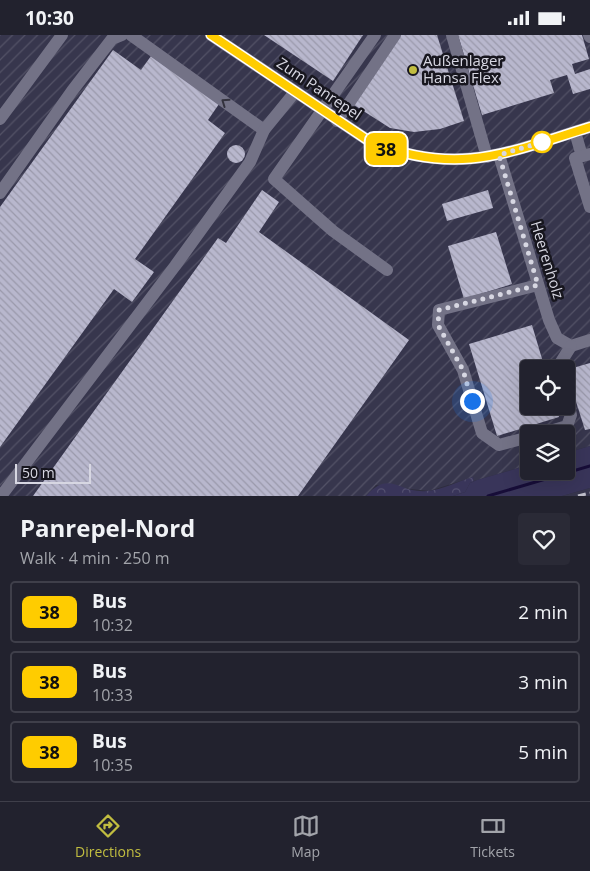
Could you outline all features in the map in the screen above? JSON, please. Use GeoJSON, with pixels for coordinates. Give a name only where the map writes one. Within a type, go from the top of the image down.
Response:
{"type":"FeatureCollection","features":[{"type":"Feature","properties":{"kind":"street"},"geometry":{"type":"LineString","coordinates":[[0,119],[62,35]]}},
{"type":"Feature","properties":{"kind":"street"},"geometry":{"type":"LineString","coordinates":[[0,193],[112,39],[122,35]]}},
{"type":"Feature","properties":{"kind":"street"},"geometry":{"type":"LineString","coordinates":[[131,35],[264,130]]}},
{"type":"Feature","properties":{"kind":"street","name":"Zum Panrepel"},"geometry":{"type":"LineString","coordinates":[[211,35],[372,143],[402,155],[453,161],[493,156],[590,127]]}},
{"type":"Feature","properties":{"kind":"street"},"geometry":{"type":"LineString","coordinates":[[375,35],[274,179],[333,231],[387,270]]}},
{"type":"Feature","properties":{"kind":"street"},"geometry":{"type":"LineString","coordinates":[[337,121],[395,35]]}},
{"type":"Feature","properties":{"kind":"street","name":"Heerenholz"},"geometry":{"type":"LineString","coordinates":[[452,35],[557,338],[571,347]]}},
{"type":"Feature","properties":{"kind":"street"},"geometry":{"type":"LineString","coordinates":[[2,496],[175,266],[250,162],[264,130],[295,92]]}},
{"type":"Feature","properties":{"kind":"street"},"geometry":{"type":"LineString","coordinates":[[575,132],[586,155],[575,158],[590,207]]}},
{"type":"Feature","properties":{"kind":"street"},"geometry":{"type":"LineString","coordinates":[[520,439],[499,445],[482,433],[463,370],[438,325],[439,310],[538,285]]}},
{"type":"Feature","properties":{"kind":"street"},"geometry":{"type":"LineString","coordinates":[[562,360],[571,347],[590,340]]}},
{"type":"Feature","properties":{"kind":"shaded area"},"geometry":{"type":"Polygon","coordinates":[[[0,35],[590,35],[590,446],[575,450],[575,425],[520,425],[520,468],[474,481],[473,477],[429,491],[376,485],[366,496],[0,496],[0,35]]]}},
{"type":"Feature","properties":{"kind":"shaded area"},"geometry":{"type":"Polygon","coordinates":[[[590,488],[590,496],[562,496],[590,488]]]}},
{"type":"Feature","properties":{"kind":"green space"},"geometry":{"type":"Polygon","coordinates":[[[590,446],[590,488],[562,496],[453,496],[465,492],[470,483],[477,480],[520,468],[520,480],[575,480],[575,450],[590,446]]]}},
{"type":"Feature","properties":{"kind":"green space"},"geometry":{"type":"Polygon","coordinates":[[[473,477],[474,481],[470,483],[465,492],[453,496],[366,496],[374,488],[382,484],[388,483],[417,491],[427,491],[473,477]]]}},
{"type":"Feature","properties":{"kind":"building"},"geometry":{"type":"Polygon","coordinates":[[[264,35],[363,35],[333,81],[264,35]]]}},
{"type":"Feature","properties":{"kind":"building","name":"Außenlager Hansa Flex"},"geometry":{"type":"Polygon","coordinates":[[[401,35],[437,35],[464,121],[440,129],[414,132],[390,128],[354,105],[401,35]]]}},
{"type":"Feature","properties":{"kind":"building"},"geometry":{"type":"Polygon","coordinates":[[[458,35],[582,35],[589,59],[572,64],[575,74],[590,69],[590,89],[573,94],[567,75],[550,80],[554,93],[482,115],[458,35]]]}},
{"type":"Feature","properties":{"kind":"building"},"geometry":{"type":"Polygon","coordinates":[[[113,50],[141,70],[151,56],[219,104],[208,120],[225,133],[135,259],[154,272],[132,302],[114,289],[0,447],[0,207],[113,50]]]}},
{"type":"Feature","properties":{"kind":"building"},"geometry":{"type":"Polygon","coordinates":[[[232,145],[240,145],[245,150],[243,161],[232,163],[227,158],[227,150],[232,145]]]}},
{"type":"Feature","properties":{"kind":"building"},"geometry":{"type":"Polygon","coordinates":[[[262,190],[279,202],[259,232],[409,340],[298,496],[33,496],[218,238],[226,243],[262,190]]]}},
{"type":"Feature","properties":{"kind":"building"},"geometry":{"type":"Polygon","coordinates":[[[488,190],[493,208],[447,221],[442,204],[488,190]]]}},
{"type":"Feature","properties":{"kind":"building"},"geometry":{"type":"Polygon","coordinates":[[[496,232],[512,284],[464,299],[448,246],[496,232]]]}},
{"type":"Feature","properties":{"kind":"building"},"geometry":{"type":"Polygon","coordinates":[[[532,325],[542,360],[520,360],[520,415],[558,415],[559,417],[533,425],[520,425],[520,429],[497,436],[469,344],[532,325]]]}},
{"type":"Feature","properties":{"kind":"building"},"geometry":{"type":"Polygon","coordinates":[[[590,363],[590,429],[585,430],[575,398],[575,367],[590,363]]]}},
{"type":"Feature","properties":{"kind":"waterway"},"geometry":{"type":"LineString","coordinates":[[488,496],[590,466]]}},
{"type":"Feature","properties":{"kind":"railway"},"geometry":{"type":"LineString","coordinates":[[578,496],[590,493]]}},
{"type":"Feature","properties":{"kind":"bus line","name":"38"},"geometry":{"type":"LineString","coordinates":[[211,35],[372,143],[402,155],[430,160],[453,161],[482,158],[499,155],[590,127]]}},
{"type":"Feature","properties":{"kind":"place","name":"Außenlager Hansa Flex"},"geometry":{"type":"Point","coordinates":[413,70]}},
{"type":"Feature","properties":{"kind":"route"},"geometry":{"type":"LineString","coordinates":[[472,401],[463,370],[438,325],[439,310],[538,285],[499,155],[542,142]]}}]}
